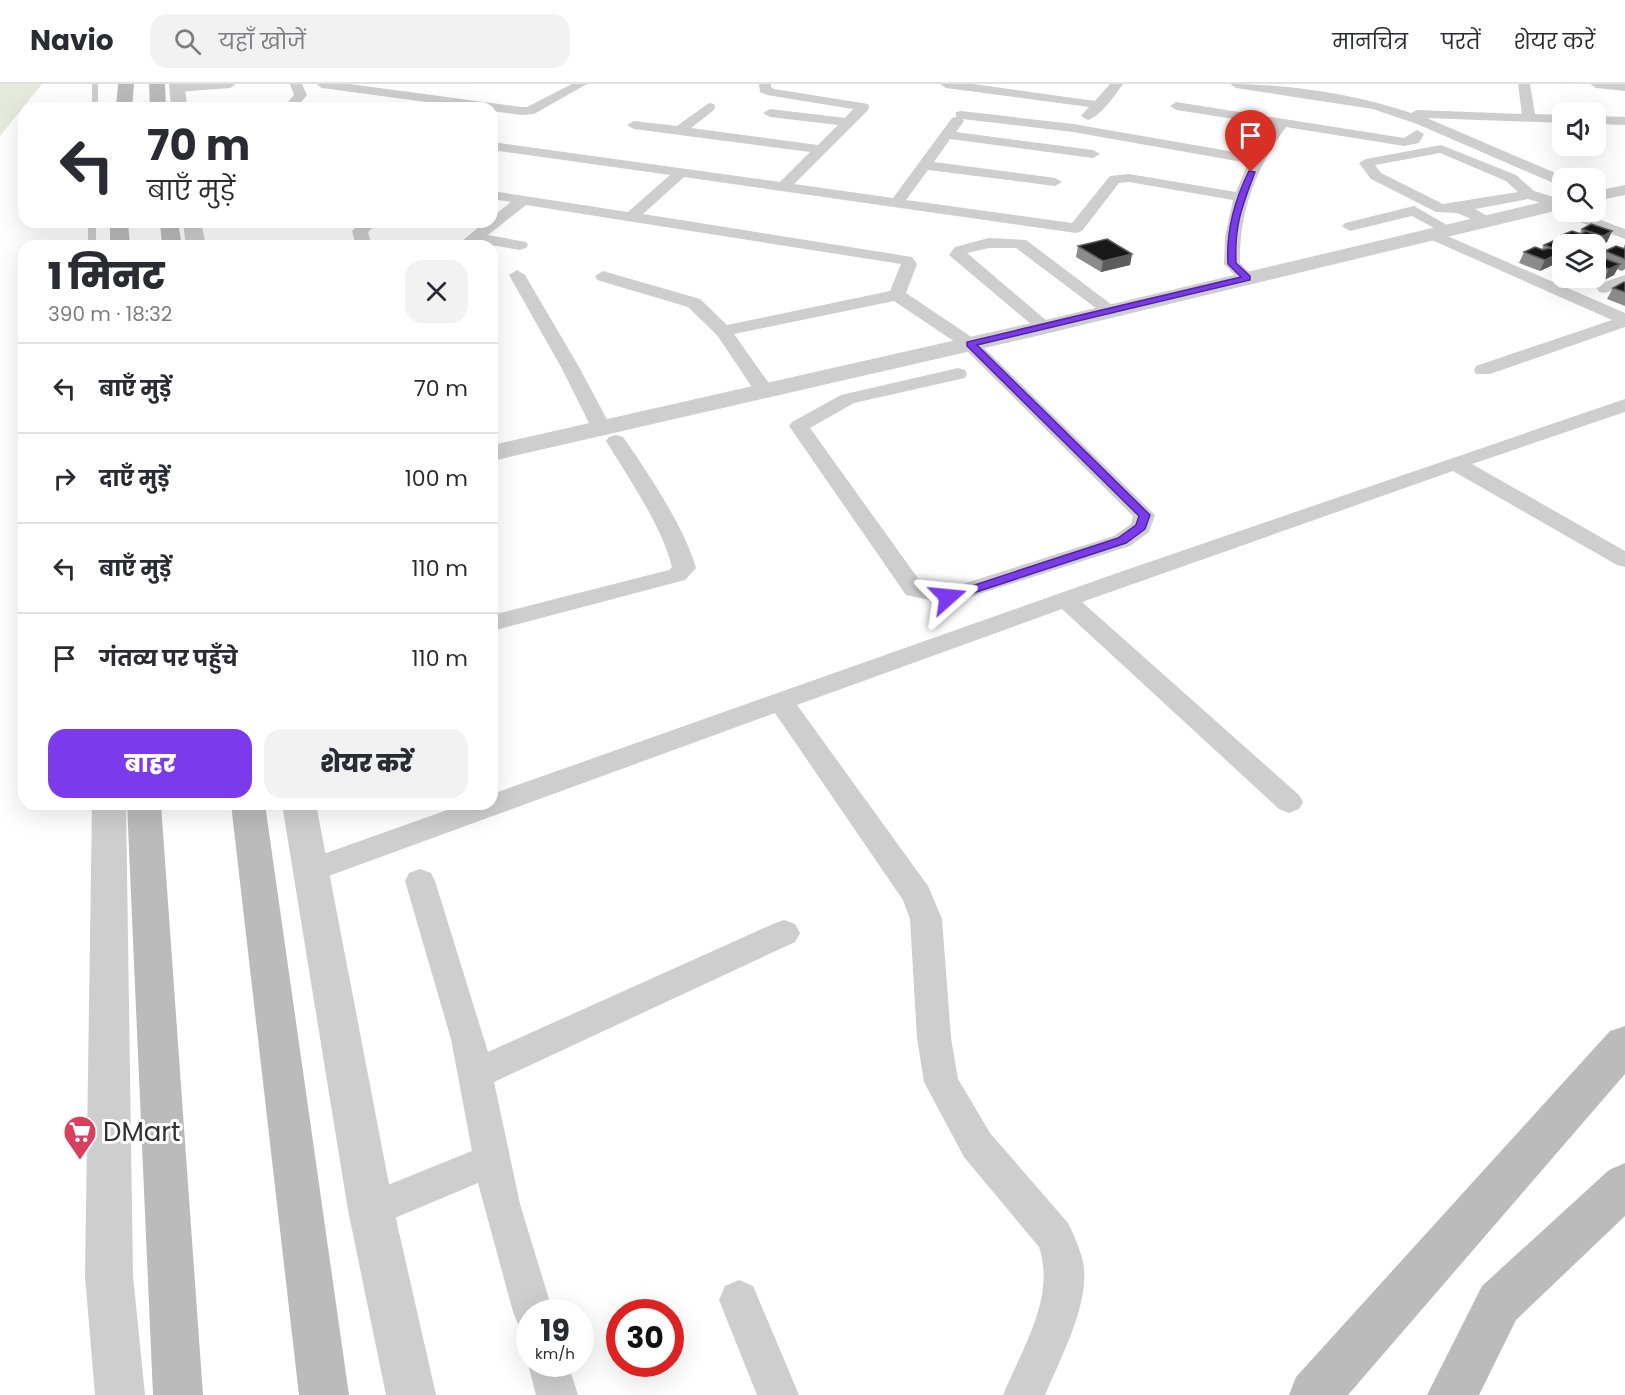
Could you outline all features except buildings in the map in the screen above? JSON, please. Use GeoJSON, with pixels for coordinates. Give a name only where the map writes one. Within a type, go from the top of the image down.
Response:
{"type":"FeatureCollection","features":[{"type":"Feature","properties":{"kind":"main road"},"geometry":{"type":"LineString","coordinates":[[124,102],[126,84]]}},
{"type":"Feature","properties":{"kind":"main road"},"geometry":{"type":"LineString","coordinates":[[157,87],[158,102]]}},
{"type":"Feature","properties":{"kind":"main road"},"geometry":{"type":"LineString","coordinates":[[144,810],[178,1395]]}},
{"type":"Feature","properties":{"kind":"main road"},"geometry":{"type":"LineString","coordinates":[[249,810],[324,1395]]}},
{"type":"Feature","properties":{"kind":"main road"},"geometry":{"type":"LineString","coordinates":[[1314,1395],[1625,1044]]}},
{"type":"Feature","properties":{"kind":"main road"},"geometry":{"type":"LineString","coordinates":[[1452,1395],[1499,1303],[1625,1185]]}},
{"type":"Feature","properties":{"kind":"street"},"geometry":{"type":"LineString","coordinates":[[157,87],[230,84]]}},
{"type":"Feature","properties":{"kind":"street"},"geometry":{"type":"LineString","coordinates":[[295,102],[302,95],[296,84]]}},
{"type":"Feature","properties":{"kind":"street"},"geometry":{"type":"LineString","coordinates":[[322,84],[447,102]]}},
{"type":"Feature","properties":{"kind":"street"},"geometry":{"type":"LineString","coordinates":[[389,95],[412,84]]}},
{"type":"Feature","properties":{"kind":"street"},"geometry":{"type":"LineString","coordinates":[[498,108],[529,111],[581,84]]}},
{"type":"Feature","properties":{"kind":"street"},"geometry":{"type":"LineString","coordinates":[[765,84],[764,89],[771,92],[863,107],[784,186]]}},
{"type":"Feature","properties":{"kind":"street"},"geometry":{"type":"LineString","coordinates":[[946,84],[1099,105]]}},
{"type":"Feature","properties":{"kind":"street"},"geometry":{"type":"LineString","coordinates":[[1073,128],[1099,105],[1117,84]]}},
{"type":"Feature","properties":{"kind":"street"},"geometry":{"type":"LineString","coordinates":[[1236,84],[1279,87],[1375,105],[1422,121],[1552,177]]}},
{"type":"Feature","properties":{"kind":"street"},"geometry":{"type":"LineString","coordinates":[[1524,84],[1529,117]]}},
{"type":"Feature","properties":{"kind":"street"},"geometry":{"type":"LineString","coordinates":[[1596,84],[1625,87]]}},
{"type":"Feature","properties":{"kind":"street"},"geometry":{"type":"LineString","coordinates":[[177,86],[178,102]]}},
{"type":"Feature","properties":{"kind":"street"},"geometry":{"type":"LineString","coordinates":[[897,202],[981,89]]}},
{"type":"Feature","properties":{"kind":"street"},"geometry":{"type":"LineString","coordinates":[[531,98],[547,101]]}},
{"type":"Feature","properties":{"kind":"street"},"geometry":{"type":"LineString","coordinates":[[1453,114],[1472,101]]}},
{"type":"Feature","properties":{"kind":"street"},"geometry":{"type":"LineString","coordinates":[[1176,106],[1404,142],[1414,140],[1422,121]]}},
{"type":"Feature","properties":{"kind":"street"},"geometry":{"type":"LineString","coordinates":[[680,130],[709,107]]}},
{"type":"Feature","properties":{"kind":"street"},"geometry":{"type":"LineString","coordinates":[[770,113],[847,122]]}},
{"type":"Feature","properties":{"kind":"street"},"geometry":{"type":"LineString","coordinates":[[1402,114],[1552,118]]}},
{"type":"Feature","properties":{"kind":"street"},"geometry":{"type":"LineString","coordinates":[[961,115],[1073,128],[1256,160]]}},
{"type":"Feature","properties":{"kind":"street"},"geometry":{"type":"LineString","coordinates":[[1606,120],[1625,121]]}},
{"type":"Feature","properties":{"kind":"street"},"geometry":{"type":"LineString","coordinates":[[1247,278],[1232,264],[1231,238],[1242,197],[1256,160],[1282,123]]}},
{"type":"Feature","properties":{"kind":"street"},"geometry":{"type":"LineString","coordinates":[[634,125],[820,149]]}},
{"type":"Feature","properties":{"kind":"street"},"geometry":{"type":"LineString","coordinates":[[948,135],[1093,154]]}},
{"type":"Feature","properties":{"kind":"street"},"geometry":{"type":"LineString","coordinates":[[498,147],[897,202],[1073,232],[1115,179],[1129,178],[1242,197]]}},
{"type":"Feature","properties":{"kind":"street"},"geometry":{"type":"LineString","coordinates":[[1529,194],[1459,208],[1441,209],[1376,176],[1366,163],[1441,149],[1511,177],[1529,194],[1552,204]]}},
{"type":"Feature","properties":{"kind":"street"},"geometry":{"type":"LineString","coordinates":[[924,165],[1055,182]]}},
{"type":"Feature","properties":{"kind":"street"},"geometry":{"type":"LineString","coordinates":[[1360,170],[1418,202],[1414,211]]}},
{"type":"Feature","properties":{"kind":"street"},"geometry":{"type":"LineString","coordinates":[[632,216],[683,171]]}},
{"type":"Feature","properties":{"kind":"street"},"geometry":{"type":"LineString","coordinates":[[1606,194],[1625,190]]}},
{"type":"Feature","properties":{"kind":"street"},"geometry":{"type":"LineString","coordinates":[[498,196],[906,260],[909,264],[898,287],[897,296]]}},
{"type":"Feature","properties":{"kind":"street"},"geometry":{"type":"LineString","coordinates":[[498,220],[523,200]]}},
{"type":"Feature","properties":{"kind":"street"},"geometry":{"type":"LineString","coordinates":[[1459,208],[1488,221]]}},
{"type":"Feature","properties":{"kind":"street"},"geometry":{"type":"LineString","coordinates":[[498,452],[609,435],[765,392],[1439,232],[1552,209]]}},
{"type":"Feature","properties":{"kind":"street"},"geometry":{"type":"LineString","coordinates":[[1350,226],[1414,211]]}},
{"type":"Feature","properties":{"kind":"street"},"geometry":{"type":"LineString","coordinates":[[1414,211],[1439,232],[1625,320]]}},
{"type":"Feature","properties":{"kind":"street"},"geometry":{"type":"LineString","coordinates":[[1596,222],[1625,234]]}},
{"type":"Feature","properties":{"kind":"street"},"geometry":{"type":"LineString","coordinates":[[473,240],[488,228]]}},
{"type":"Feature","properties":{"kind":"street"},"geometry":{"type":"LineString","coordinates":[[1045,327],[957,255],[961,250],[989,243],[1020,243],[1111,311]]}},
{"type":"Feature","properties":{"kind":"street"},"geometry":{"type":"LineString","coordinates":[[498,244],[520,245]]}},
{"type":"Feature","properties":{"kind":"street"},"geometry":{"type":"LineString","coordinates":[[498,621],[677,575],[684,568],[680,553],[648,494],[609,435],[516,275]]}},
{"type":"Feature","properties":{"kind":"street"},"geometry":{"type":"LineString","coordinates":[[603,276],[693,303],[723,331],[765,392]]}},
{"type":"Feature","properties":{"kind":"street"},"geometry":{"type":"LineString","coordinates":[[1606,288],[1625,280]]}},
{"type":"Feature","properties":{"kind":"street"},"geometry":{"type":"LineString","coordinates":[[723,331],[897,296],[970,344],[1144,515],[1142,527],[1122,541],[948,597],[914,590],[800,426],[848,399],[958,374]]}},
{"type":"Feature","properties":{"kind":"street"},"geometry":{"type":"LineString","coordinates":[[1483,370],[1625,320]]}},
{"type":"Feature","properties":{"kind":"street"},"geometry":{"type":"LineString","coordinates":[[498,803],[1066,600],[1625,405]]}},
{"type":"Feature","properties":{"kind":"street"},"geometry":{"type":"LineString","coordinates":[[1455,463],[1625,560]]}},
{"type":"Feature","properties":{"kind":"street"},"geometry":{"type":"LineString","coordinates":[[1066,600],[1289,802]]}},
{"type":"Feature","properties":{"kind":"street"},"geometry":{"type":"LineString","coordinates":[[780,701],[917,895],[926,919],[934,1038],[941,1082],[977,1145],[1055,1236],[1064,1263],[1062,1299],[1046,1346],[1024,1395]]}},
{"type":"Feature","properties":{"kind":"street"},"geometry":{"type":"LineString","coordinates":[[109,810],[109,1276],[120,1395]]}},
{"type":"Feature","properties":{"kind":"street"},"geometry":{"type":"LineString","coordinates":[[300,810],[371,1209],[411,1395]]}},
{"type":"Feature","properties":{"kind":"street"},"geometry":{"type":"LineString","coordinates":[[312,870],[478,810]]}},
{"type":"Feature","properties":{"kind":"street"},"geometry":{"type":"LineString","coordinates":[[420,881],[468,1039],[501,1204],[529,1299]]}},
{"type":"Feature","properties":{"kind":"street"},"geometry":{"type":"LineString","coordinates":[[475,1074],[784,933]]}},
{"type":"Feature","properties":{"kind":"street"},"geometry":{"type":"LineString","coordinates":[[371,1209],[492,1160]]}},
{"type":"Feature","properties":{"kind":"street"},"geometry":{"type":"LineString","coordinates":[[739,1300],[778,1395]]}},
{"type":"Feature","properties":{"kind":"street"},"geometry":{"type":"LineString","coordinates":[[552,1377],[557,1395]]}},
{"type":"Feature","properties":{"kind":"lane"},"geometry":{"type":"LineString","coordinates":[[95,84],[95,102]]}},
{"type":"Feature","properties":{"kind":"shaded area"},"geometry":{"type":"Polygon","coordinates":[[[0,84],[42,84],[27,102],[18,102],[18,114],[0,136],[0,84]]]}},
{"type":"Feature","properties":{"kind":"place","name":"DMart"},"geometry":{"type":"Point","coordinates":[80,1161]}},
{"type":"Feature","properties":{"kind":"route"},"geometry":{"type":"LineString","coordinates":[[948,597],[1122,541],[1142,527],[1144,515],[970,344],[1247,278],[1232,264],[1231,238],[1236,213],[1251,172]]}}]}
